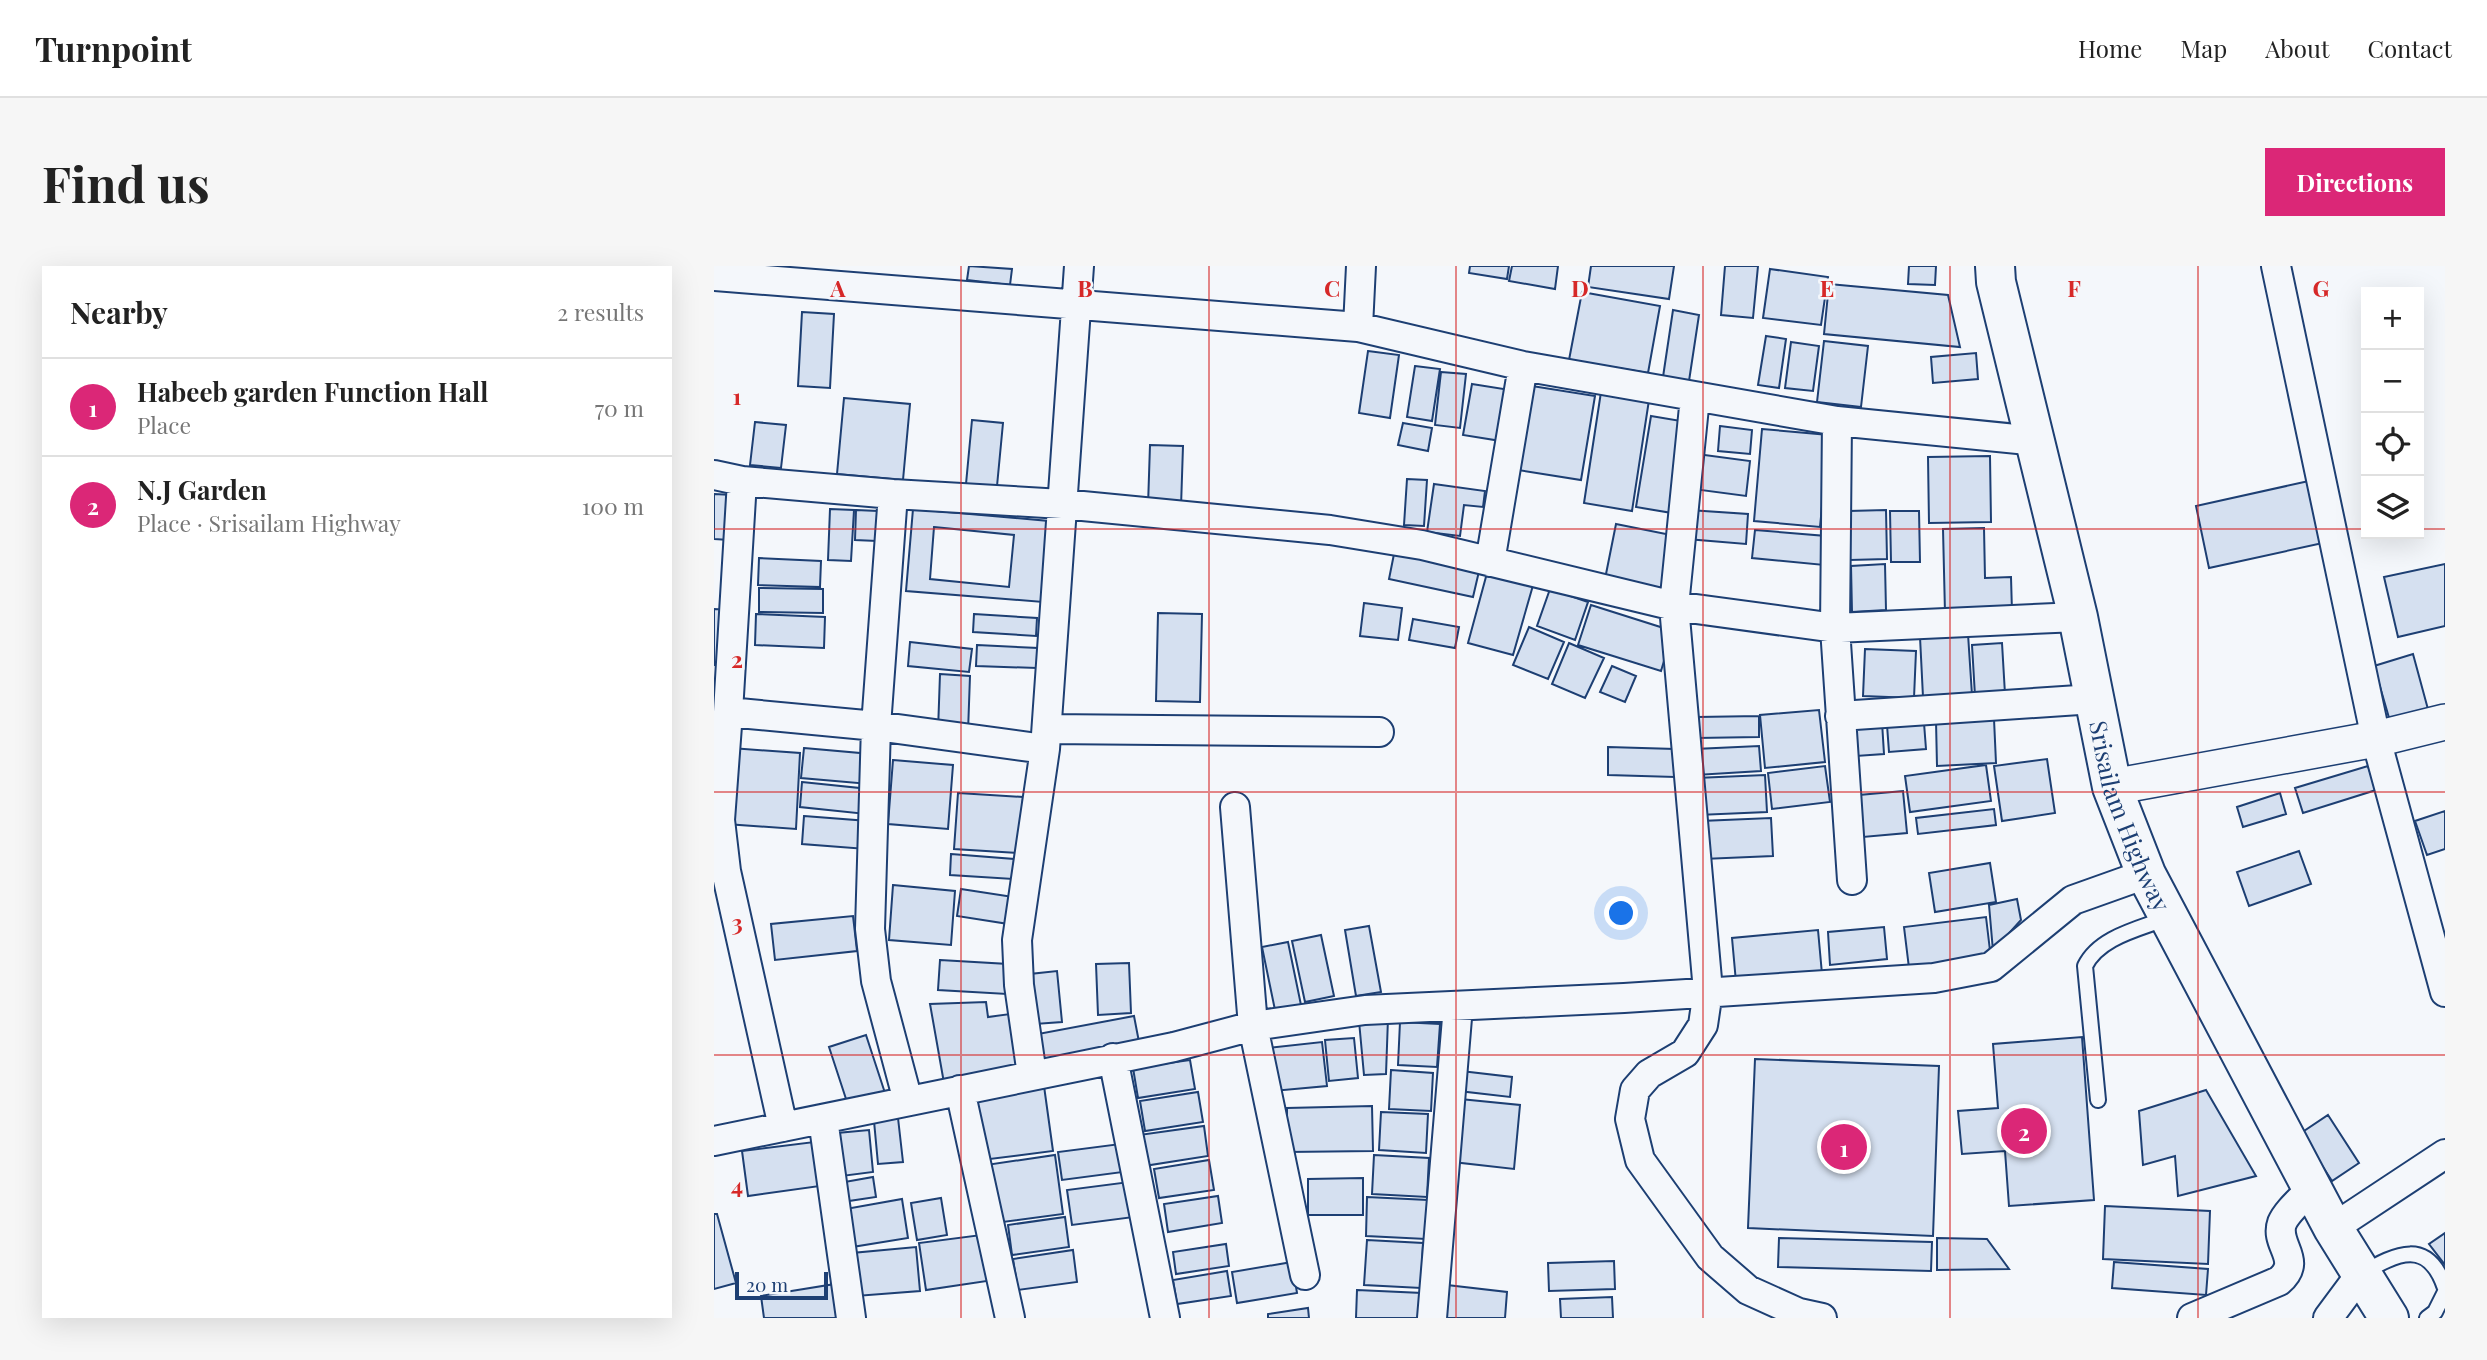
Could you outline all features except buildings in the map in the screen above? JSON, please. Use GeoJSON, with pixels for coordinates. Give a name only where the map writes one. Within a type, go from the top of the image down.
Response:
{"type":"FeatureCollection","features":[{"type":"Feature","properties":{"kind":"highway","name":"Srisailam Highway"},"geometry":{"type":"LineString","coordinates":[[1995,266],[1996,282],[2078,617],[2112,787],[2146,874],[2168,917],[2333,1228],[2389,1318]]}},
{"type":"Feature","properties":{"kind":"street"},"geometry":{"type":"LineString","coordinates":[[1032,1075],[1019,985],[1017,940],[1046,739],[1079,266]]}},
{"type":"Feature","properties":{"kind":"street"},"geometry":{"type":"LineString","coordinates":[[1358,327],[1361,266]]}},
{"type":"Feature","properties":{"kind":"street"},"geometry":{"type":"LineString","coordinates":[[2276,266],[2376,739],[2445,992]]}},
{"type":"Feature","properties":{"kind":"street"},"geometry":{"type":"LineString","coordinates":[[714,276],[877,279],[1076,304],[1358,327],[1523,366],[1837,421],[2037,441]]}},
{"type":"Feature","properties":{"kind":"street"},"geometry":{"type":"LineString","coordinates":[[1490,562],[1523,366]]}},
{"type":"Feature","properties":{"kind":"street"},"geometry":{"type":"LineString","coordinates":[[1695,397],[1674,606],[1708,991],[1703,1026],[1685,1053],[1649,1074],[1634,1090],[1630,1119],[1640,1160],[1710,1256],[1748,1290],[1799,1313],[1822,1318]]}},
{"type":"Feature","properties":{"kind":"street"},"geometry":{"type":"LineString","coordinates":[[1837,421],[1835,628],[1852,880]]}},
{"type":"Feature","properties":{"kind":"street"},"geometry":{"type":"LineString","coordinates":[[714,475],[741,481],[893,494],[1062,504],[1330,530],[1422,545],[1674,606],[1835,628],[2078,617]]}},
{"type":"Feature","properties":{"kind":"street"},"geometry":{"type":"LineString","coordinates":[[741,481],[724,597],[728,712],[720,820],[726,871],[783,1127]]}},
{"type":"Feature","properties":{"kind":"street"},"geometry":{"type":"LineString","coordinates":[[893,494],[876,726],[870,929],[876,981],[908,1101]]}},
{"type":"Feature","properties":{"kind":"street"},"geometry":{"type":"LineString","coordinates":[[1840,716],[2094,699]]}},
{"type":"Feature","properties":{"kind":"street"},"geometry":{"type":"LineString","coordinates":[[728,712],[1046,739],[1379,732]]}},
{"type":"Feature","properties":{"kind":"street"},"geometry":{"type":"LineString","coordinates":[[2112,787],[2376,739],[2445,722]]}},
{"type":"Feature","properties":{"kind":"street"},"geometry":{"type":"LineString","coordinates":[[1235,807],[1253,1026],[1305,1275]]}},
{"type":"Feature","properties":{"kind":"street"},"geometry":{"type":"LineString","coordinates":[[714,1141],[1174,1047],[1253,1026],[1365,1010],[1624,998],[1934,978],[1991,967],[2073,900],[2146,874]]}},
{"type":"Feature","properties":{"kind":"street"},"geometry":{"type":"LineString","coordinates":[[1432,1318],[1458,1006]]}},
{"type":"Feature","properties":{"kind":"street"},"geometry":{"type":"LineString","coordinates":[[1113,1058],[1165,1318]]}},
{"type":"Feature","properties":{"kind":"street"},"geometry":{"type":"LineString","coordinates":[[960,1090],[1010,1318]]}},
{"type":"Feature","properties":{"kind":"street"},"geometry":{"type":"LineString","coordinates":[[824,1119],[851,1318]]}},
{"type":"Feature","properties":{"kind":"street"},"geometry":{"type":"LineString","coordinates":[[2333,1228],[2445,1154]]}},
{"type":"Feature","properties":{"kind":"street"},"geometry":{"type":"LineString","coordinates":[[2192,1318],[2279,1280],[2286,1274],[2290,1262],[2281,1231],[2283,1221],[2312,1188]]}},
{"type":"Feature","properties":{"kind":"street"},"geometry":{"type":"LineString","coordinates":[[2328,1318],[2360,1275]]}},
{"type":"Feature","properties":{"kind":"lane"},"geometry":{"type":"LineString","coordinates":[[2098,1100],[2085,966],[2089,957],[2104,943],[2168,917]]}},
{"type":"Feature","properties":{"kind":"lane"},"geometry":{"type":"LineString","coordinates":[[2360,1275],[2392,1256],[2411,1254],[2428,1259],[2439,1271],[2445,1290],[2435,1312],[2427,1318]]}},
{"type":"Feature","properties":{"kind":"place","name":"N.J Garden"},"geometry":{"type":"Point","coordinates":[2024,1131]}},
{"type":"Feature","properties":{"kind":"place","name":"Habeeb garden Function Hall"},"geometry":{"type":"Point","coordinates":[1844,1147]}}]}
